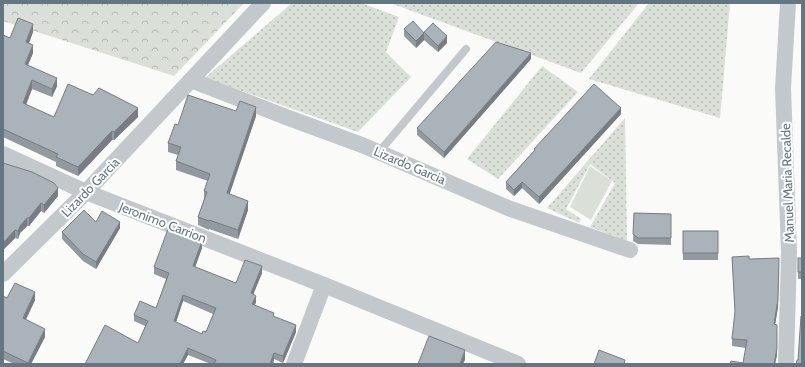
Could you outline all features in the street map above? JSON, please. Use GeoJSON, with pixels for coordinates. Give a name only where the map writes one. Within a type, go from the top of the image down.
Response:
{"type":"FeatureCollection","features":[{"type":"Feature","properties":{"kind":"street","name":"Lizardo Garcia"},"geometry":{"type":"LineString","coordinates":[[3,274],[86,192],[263,3]]}},
{"type":"Feature","properties":{"kind":"street","name":"Manuel Maria Recalde"},"geometry":{"type":"LineString","coordinates":[[786,364],[796,252],[783,88],[788,3]]}},
{"type":"Feature","properties":{"kind":"street","name":"Lizardo Garcia"},"geometry":{"type":"LineString","coordinates":[[192,80],[379,152],[508,208],[630,250]]}},
{"type":"Feature","properties":{"kind":"street","name":"Jeronimo Carrion"},"geometry":{"type":"LineString","coordinates":[[3,154],[86,192],[324,285],[518,364]]}},
{"type":"Feature","properties":{"kind":"street"},"geometry":{"type":"LineString","coordinates":[[294,364],[324,285]]}},
{"type":"Feature","properties":{"kind":"lane"},"geometry":{"type":"LineString","coordinates":[[379,152],[466,49]]}},
{"type":"Feature","properties":{"kind":"green space"},"geometry":{"type":"Polygon","coordinates":[[[3,3],[244,3],[174,76],[3,21],[3,3]]]}},
{"type":"Feature","properties":{"kind":"green space"},"geometry":{"type":"Polygon","coordinates":[[[292,3],[361,3],[399,17],[386,52],[411,77],[358,132],[205,78],[292,3]]]}},
{"type":"Feature","properties":{"kind":"green space"},"geometry":{"type":"Polygon","coordinates":[[[390,3],[639,3],[581,73],[390,3]]]}},
{"type":"Feature","properties":{"kind":"green space"},"geometry":{"type":"Polygon","coordinates":[[[649,3],[730,3],[720,118],[589,79],[649,3]]]}},
{"type":"Feature","properties":{"kind":"green space"},"geometry":{"type":"Polygon","coordinates":[[[542,66],[578,92],[498,179],[467,159],[542,66]]]}},
{"type":"Feature","properties":{"kind":"green space"},"geometry":{"type":"Polygon","coordinates":[[[625,118],[627,241],[590,227],[615,183],[590,164],[566,209],[581,219],[579,223],[547,208],[625,118]]]}},
{"type":"Feature","properties":{"kind":"green space"},"geometry":{"type":"Polygon","coordinates":[[[590,166],[612,181],[591,220],[570,207],[590,166]]]}},
{"type":"Feature","properties":{"kind":"building"},"geometry":{"type":"Polygon","coordinates":[[[18,18],[33,24],[26,42],[33,45],[25,64],[57,78],[52,89],[32,80],[23,103],[54,117],[68,84],[93,95],[99,88],[138,108],[114,132],[112,131],[78,167],[56,157],[58,154],[3,129],[3,35],[10,38],[18,18]]]}},
{"type":"Feature","properties":{"kind":"building"},"geometry":{"type":"Polygon","coordinates":[[[413,21],[424,33],[416,41],[404,29],[413,21]]]}},
{"type":"Feature","properties":{"kind":"building"},"geometry":{"type":"Polygon","coordinates":[[[433,23],[447,36],[438,46],[424,32],[433,23]]]}},
{"type":"Feature","properties":{"kind":"building"},"geometry":{"type":"Polygon","coordinates":[[[496,42],[531,53],[444,152],[417,128],[496,42]]]}},
{"type":"Feature","properties":{"kind":"building"},"geometry":{"type":"Polygon","coordinates":[[[594,84],[621,108],[539,197],[522,182],[514,190],[506,182],[535,150],[534,149],[594,84]]]}},
{"type":"Feature","properties":{"kind":"building"},"geometry":{"type":"Polygon","coordinates":[[[188,95],[236,111],[240,101],[256,107],[227,193],[248,201],[238,230],[198,217],[207,192],[204,191],[210,174],[176,161],[181,147],[168,143],[175,124],[178,125],[188,95]]]}},
{"type":"Feature","properties":{"kind":"building"},"geometry":{"type":"Polygon","coordinates":[[[3,163],[32,172],[54,183],[58,188],[44,205],[41,203],[29,218],[27,218],[20,226],[18,231],[15,230],[3,243],[3,163]]]}},
{"type":"Feature","properties":{"kind":"building"},"geometry":{"type":"Polygon","coordinates":[[[84,210],[96,222],[102,211],[120,222],[96,262],[83,254],[62,232],[84,210]]]}},
{"type":"Feature","properties":{"kind":"building"},"geometry":{"type":"Polygon","coordinates":[[[634,213],[671,214],[671,238],[638,238],[633,234],[634,213]]]}},
{"type":"Feature","properties":{"kind":"building"},"geometry":{"type":"Polygon","coordinates":[[[168,229],[202,241],[193,266],[236,283],[245,260],[262,266],[251,293],[256,296],[252,304],[274,313],[273,316],[296,325],[283,356],[274,353],[270,364],[214,364],[216,360],[188,348],[180,364],[85,364],[105,325],[138,343],[148,321],[134,315],[140,301],[156,308],[169,273],[154,267],[168,229]],[[183,295],[174,321],[202,334],[203,331],[206,332],[216,308],[183,295]]]}},
{"type":"Feature","properties":{"kind":"building"},"geometry":{"type":"Polygon","coordinates":[[[683,231],[718,231],[718,253],[683,253],[683,231]]]}},
{"type":"Feature","properties":{"kind":"building"},"geometry":{"type":"Polygon","coordinates":[[[749,256],[749,259],[779,258],[778,299],[774,324],[777,325],[777,348],[774,364],[730,364],[731,361],[743,363],[747,340],[732,339],[735,311],[732,257],[749,256]]]}},
{"type":"Feature","properties":{"kind":"building"},"geometry":{"type":"Polygon","coordinates":[[[798,258],[802,258],[802,272],[798,272],[798,258]]]}},
{"type":"Feature","properties":{"kind":"building"},"geometry":{"type":"Polygon","coordinates":[[[15,283],[35,292],[23,318],[45,329],[28,363],[3,351],[3,296],[7,298],[15,283]]]}},
{"type":"Feature","properties":{"kind":"building"},"geometry":{"type":"Polygon","coordinates":[[[801,316],[802,364],[796,364],[798,360],[801,316]]]}},
{"type":"Feature","properties":{"kind":"building"},"geometry":{"type":"Polygon","coordinates":[[[429,336],[465,350],[460,364],[418,364],[429,336]]]}},
{"type":"Feature","properties":{"kind":"building"},"geometry":{"type":"Polygon","coordinates":[[[599,350],[625,360],[624,364],[594,364],[599,350]]]}}]}
